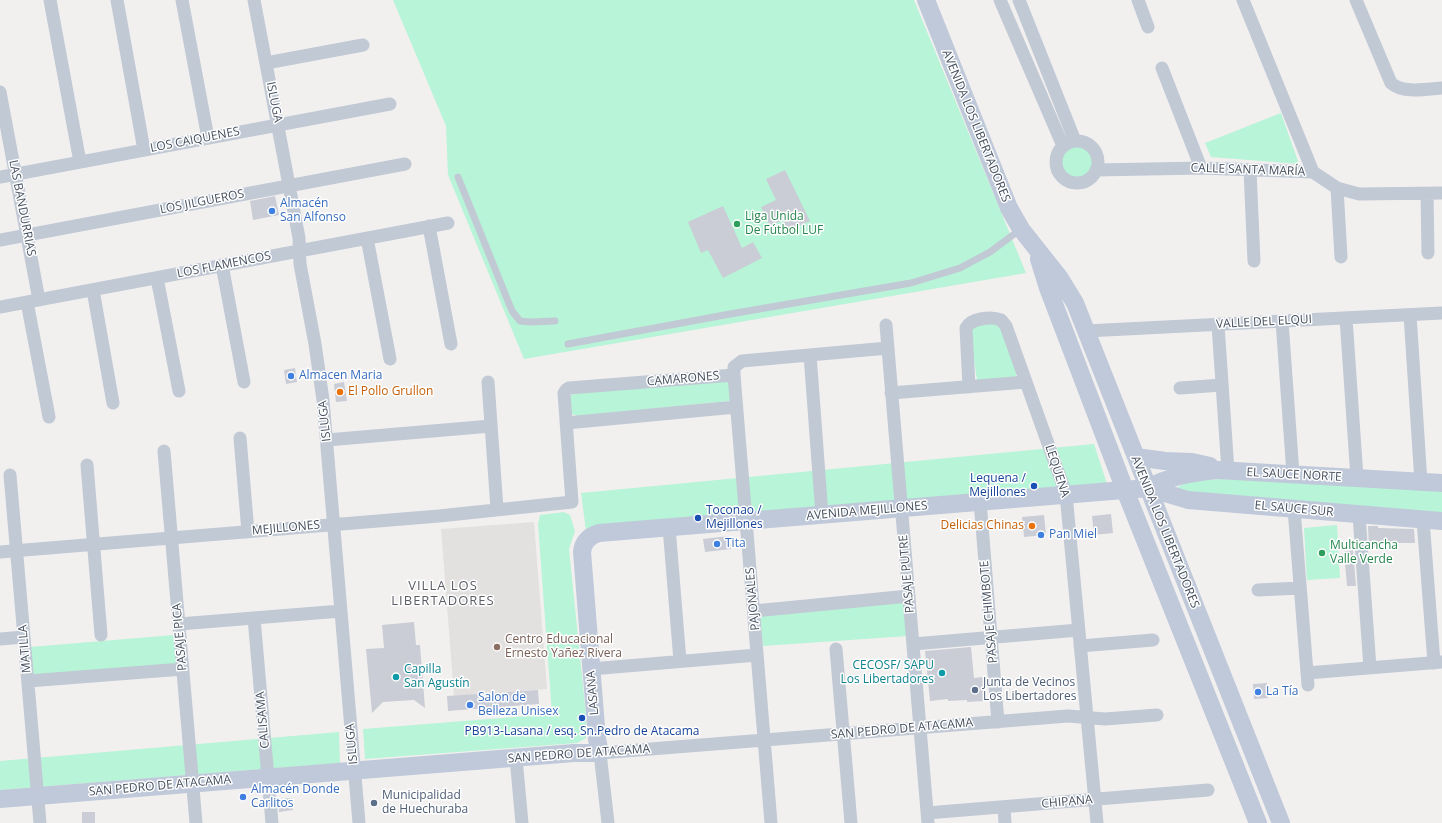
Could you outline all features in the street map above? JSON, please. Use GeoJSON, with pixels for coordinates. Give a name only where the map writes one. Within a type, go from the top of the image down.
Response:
{"type":"FeatureCollection","features":[{"type":"Feature","properties":{"kind":"street"},"geometry":{"type":"LineString","coordinates":[[50,0],[80,162]]}},
{"type":"Feature","properties":{"kind":"street"},"geometry":{"type":"LineString","coordinates":[[117,0],[144,150]]}},
{"type":"Feature","properties":{"kind":"street"},"geometry":{"type":"LineString","coordinates":[[182,0],[208,138]]}},
{"type":"Feature","properties":{"kind":"street","name":"ISLUGA"},"geometry":{"type":"LineString","coordinates":[[256,0],[299,238],[300,264],[319,374],[334,524],[359,823]]}},
{"type":"Feature","properties":{"kind":"street","name":"AVENIDA LOS LIBERTADORES"},"geometry":{"type":"LineString","coordinates":[[926,0],[1002,193],[1022,229],[1075,303],[1280,823]]}},
{"type":"Feature","properties":{"kind":"street"},"geometry":{"type":"LineString","coordinates":[[1000,0],[1063,146]]}},
{"type":"Feature","properties":{"kind":"street"},"geometry":{"type":"LineString","coordinates":[[1019,0],[1075,141]]}},
{"type":"Feature","properties":{"kind":"street"},"geometry":{"type":"LineString","coordinates":[[1138,0],[1148,27]]}},
{"type":"Feature","properties":{"kind":"street"},"geometry":{"type":"LineString","coordinates":[[1243,0],[1313,172]]}},
{"type":"Feature","properties":{"kind":"street"},"geometry":{"type":"LineString","coordinates":[[1356,0],[1391,83],[1398,87],[1411,89],[1442,88]]}},
{"type":"Feature","properties":{"kind":"street"},"geometry":{"type":"LineString","coordinates":[[266,62],[363,45]]}},
{"type":"Feature","properties":{"kind":"street"},"geometry":{"type":"LineString","coordinates":[[1162,68],[1201,168]]}},
{"type":"Feature","properties":{"kind":"street","name":"LAS BANDURRIAS"},"geometry":{"type":"LineString","coordinates":[[0,92],[2,114],[27,235],[33,301],[49,417]]}},
{"type":"Feature","properties":{"kind":"street","name":"LOS CAIQUENES"},"geometry":{"type":"LineString","coordinates":[[0,177],[390,104]]}},
{"type":"Feature","properties":{"kind":"street"},"geometry":{"type":"LineString","coordinates":[[1075,141],[1089,145],[1097,156],[1098,163],[1092,176],[1080,183],[1067,181],[1057,171],[1056,165],[1058,151],[1063,146],[1075,141]]}},
{"type":"Feature","properties":{"kind":"street","name":"LOS JILGUEROS"},"geometry":{"type":"LineString","coordinates":[[0,240],[405,164]]}},
{"type":"Feature","properties":{"kind":"street","name":"CALLE SANTA MARÍA"},"geometry":{"type":"LineString","coordinates":[[1096,170],[1201,168],[1313,172],[1337,188],[1348,192],[1364,194],[1442,193]]}},
{"type":"Feature","properties":{"kind":"street"},"geometry":{"type":"LineString","coordinates":[[1250,170],[1254,261]]}},
{"type":"Feature","properties":{"kind":"street"},"geometry":{"type":"LineString","coordinates":[[1337,188],[1341,257]]}},
{"type":"Feature","properties":{"kind":"street"},"geometry":{"type":"LineString","coordinates":[[1427,194],[1428,253]]}},
{"type":"Feature","properties":{"kind":"street","name":"LOS FLAMENCOS"},"geometry":{"type":"LineString","coordinates":[[0,308],[448,223]]}},
{"type":"Feature","properties":{"kind":"street"},"geometry":{"type":"LineString","coordinates":[[429,226],[451,344]]}},
{"type":"Feature","properties":{"kind":"street"},"geometry":{"type":"LineString","coordinates":[[367,238],[390,359]]}},
{"type":"Feature","properties":{"kind":"street","name":"AVENIDA LOS LIBERTADORES"},"geometry":{"type":"LineString","coordinates":[[1035,248],[1048,288],[1125,490],[1258,823]]}},
{"type":"Feature","properties":{"kind":"street"},"geometry":{"type":"LineString","coordinates":[[222,266],[244,382]]}},
{"type":"Feature","properties":{"kind":"street"},"geometry":{"type":"LineString","coordinates":[[157,278],[179,391]]}},
{"type":"Feature","properties":{"kind":"street"},"geometry":{"type":"LineString","coordinates":[[92,290],[113,403]]}},
{"type":"Feature","properties":{"kind":"street","name":"VALLE DEL ELQUI"},"geometry":{"type":"LineString","coordinates":[[1086,331],[1442,313]]}},
{"type":"Feature","properties":{"kind":"street"},"geometry":{"type":"LineString","coordinates":[[1410,315],[1421,482]]}},
{"type":"Feature","properties":{"kind":"street","name":"LEQUENA"},"geometry":{"type":"LineString","coordinates":[[969,387],[966,328],[970,322],[974,321],[994,318],[1002,320],[1006,326],[1066,494],[1097,823]]}},
{"type":"Feature","properties":{"kind":"street"},"geometry":{"type":"LineString","coordinates":[[1346,318],[1357,478]]}},
{"type":"Feature","properties":{"kind":"street"},"geometry":{"type":"LineString","coordinates":[[1282,321],[1293,474]]}},
{"type":"Feature","properties":{"kind":"street"},"geometry":{"type":"LineString","coordinates":[[1136,457],[1165,461],[1200,463],[1223,470],[1222,385],[1218,324]]}},
{"type":"Feature","properties":{"kind":"street","name":"PASAJE PUTRE"},"geometry":{"type":"LineString","coordinates":[[886,325],[927,818]]}},
{"type":"Feature","properties":{"kind":"street","name":"CAMARONES"},"geometry":{"type":"LineString","coordinates":[[566,423],[564,393],[569,388],[734,375],[734,367],[742,361],[888,348]]}},
{"type":"Feature","properties":{"kind":"street"},"geometry":{"type":"LineString","coordinates":[[810,355],[822,515]]}},
{"type":"Feature","properties":{"kind":"street","name":"PAJONALES"},"geometry":{"type":"LineString","coordinates":[[734,375],[772,823]]}},
{"type":"Feature","properties":{"kind":"street"},"geometry":{"type":"LineString","coordinates":[[488,382],[497,509]]}},
{"type":"Feature","properties":{"kind":"street"},"geometry":{"type":"LineString","coordinates":[[891,393],[1026,382]]}},
{"type":"Feature","properties":{"kind":"street"},"geometry":{"type":"LineString","coordinates":[[1180,388],[1222,385]]}},
{"type":"Feature","properties":{"kind":"street"},"geometry":{"type":"LineString","coordinates":[[566,423],[736,407]]}},
{"type":"Feature","properties":{"kind":"street","name":"MEJILLONES"},"geometry":{"type":"LineString","coordinates":[[0,552],[439,516],[572,502],[566,423]]}},
{"type":"Feature","properties":{"kind":"street"},"geometry":{"type":"LineString","coordinates":[[326,440],[491,426]]}},
{"type":"Feature","properties":{"kind":"street"},"geometry":{"type":"LineString","coordinates":[[240,438],[248,532]]}},
{"type":"Feature","properties":{"kind":"street","name":"PASAJE PICA"},"geometry":{"type":"LineString","coordinates":[[164,451],[196,823]]}},
{"type":"Feature","properties":{"kind":"street"},"geometry":{"type":"LineString","coordinates":[[87,465],[101,635]]}},
{"type":"Feature","properties":{"kind":"street","name":"EL SAUCE NORTE"},"geometry":{"type":"LineString","coordinates":[[1148,488],[1170,478],[1196,472],[1223,470],[1442,483]]}},
{"type":"Feature","properties":{"kind":"street","name":"MATILLA"},"geometry":{"type":"LineString","coordinates":[[10,475],[40,823]]}},
{"type":"Feature","properties":{"kind":"street","name":"AVENIDA MEJILLONES"},"geometry":{"type":"LineString","coordinates":[[587,540],[590,536],[599,533],[1148,488]]}},
{"type":"Feature","properties":{"kind":"street","name":"EL SAUCE SUR"},"geometry":{"type":"LineString","coordinates":[[1148,488],[1188,500],[1442,521]]}},
{"type":"Feature","properties":{"kind":"street","name":"PASAJE CHIMBOTE"},"geometry":{"type":"LineString","coordinates":[[980,502],[998,722]]}},
{"type":"Feature","properties":{"kind":"street"},"geometry":{"type":"LineString","coordinates":[[1294,509],[1307,679],[1370,668],[1438,662],[1423,520]]}},
{"type":"Feature","properties":{"kind":"street"},"geometry":{"type":"LineString","coordinates":[[1359,514],[1370,668]]}},
{"type":"Feature","properties":{"kind":"street"},"geometry":{"type":"LineString","coordinates":[[669,527],[680,661]]}},
{"type":"Feature","properties":{"kind":"street","name":"LASANA"},"geometry":{"type":"LineString","coordinates":[[587,540],[584,544],[582,552],[597,739],[602,767],[608,823]]}},
{"type":"Feature","properties":{"kind":"street"},"geometry":{"type":"LineString","coordinates":[[1258,590],[1300,588]]}},
{"type":"Feature","properties":{"kind":"street"},"geometry":{"type":"LineString","coordinates":[[754,611],[909,596]]}},
{"type":"Feature","properties":{"kind":"street"},"geometry":{"type":"LineString","coordinates":[[179,624],[341,611]]}},
{"type":"Feature","properties":{"kind":"street","name":"CALISAMA"},"geometry":{"type":"LineString","coordinates":[[254,618],[272,823]]}},
{"type":"Feature","properties":{"kind":"street"},"geometry":{"type":"LineString","coordinates":[[913,644],[1079,630]]}},
{"type":"Feature","properties":{"kind":"street"},"geometry":{"type":"LineString","coordinates":[[0,639],[24,637]]}},
{"type":"Feature","properties":{"kind":"street"},"geometry":{"type":"LineString","coordinates":[[1080,646],[1153,640]]}},
{"type":"Feature","properties":{"kind":"street"},"geometry":{"type":"LineString","coordinates":[[836,649],[851,823]]}},
{"type":"Feature","properties":{"kind":"street"},"geometry":{"type":"LineString","coordinates":[[591,669],[757,655]]}},
{"type":"Feature","properties":{"kind":"street"},"geometry":{"type":"LineString","coordinates":[[28,681],[183,669]]}},
{"type":"Feature","properties":{"kind":"street","name":"SAN PEDRO DE ATACAMA"},"geometry":{"type":"LineString","coordinates":[[0,799],[354,770],[1068,716],[1105,719],[1157,715]]}},
{"type":"Feature","properties":{"kind":"street"},"geometry":{"type":"LineString","coordinates":[[516,758],[522,823]]}},
{"type":"Feature","properties":{"kind":"street","name":"CHIPANA"},"geometry":{"type":"LineString","coordinates":[[927,818],[1004,807],[1208,790]]}},
{"type":"Feature","properties":{"kind":"street"},"geometry":{"type":"LineString","coordinates":[[1004,807],[1005,823]]}},
{"type":"Feature","properties":{"kind":"lane"},"geometry":{"type":"LineString","coordinates":[[458,177],[512,311],[520,321],[555,321]]}},
{"type":"Feature","properties":{"kind":"lane"},"geometry":{"type":"LineString","coordinates":[[568,344],[911,283],[960,268],[990,252],[1022,229]]}},
{"type":"Feature","properties":{"kind":"shaded area","name":"Centro Educacional Ernesto Yañez Rivera"},"geometry":{"type":"Polygon","coordinates":[[[534,522],[547,689],[454,696],[441,529],[534,522]]]}},
{"type":"Feature","properties":{"kind":"green space","name":"Liga Unida De Fútbol LUF"},"geometry":{"type":"Polygon","coordinates":[[[393,0],[914,0],[1026,273],[524,359],[448,175],[446,126],[393,0]]]}},
{"type":"Feature","properties":{"kind":"green space"},"geometry":{"type":"Polygon","coordinates":[[[1281,113],[1299,164],[1211,157],[1205,143],[1281,113]]]}},
{"type":"Feature","properties":{"kind":"green space"},"geometry":{"type":"Polygon","coordinates":[[[1074,145],[1080,145],[1084,146],[1091,152],[1094,162],[1093,169],[1087,176],[1080,179],[1074,179],[1070,178],[1063,172],[1060,165],[1060,159],[1061,155],[1067,148],[1074,145]]]}},
{"type":"Feature","properties":{"kind":"green space"},"geometry":{"type":"Polygon","coordinates":[[[991,323],[998,325],[1002,330],[1016,371],[1016,376],[977,380],[970,333],[973,327],[991,323]]]}},
{"type":"Feature","properties":{"kind":"green space"},"geometry":{"type":"Polygon","coordinates":[[[728,379],[732,398],[729,401],[578,416],[572,414],[567,402],[571,395],[580,391],[728,379]]]}},
{"type":"Feature","properties":{"kind":"green space"},"geometry":{"type":"Polygon","coordinates":[[[1094,444],[1107,484],[586,531],[581,493],[1094,444]]]}},
{"type":"Feature","properties":{"kind":"green space"},"geometry":{"type":"Polygon","coordinates":[[[1223,479],[1442,490],[1442,517],[1189,497],[1175,489],[1188,481],[1223,479]]]}},
{"type":"Feature","properties":{"kind":"green space"},"geometry":{"type":"Polygon","coordinates":[[[564,512],[570,515],[575,531],[569,549],[586,715],[586,738],[577,743],[365,759],[363,729],[552,714],[538,524],[540,515],[564,512]]]}},
{"type":"Feature","properties":{"kind":"green space","name":"Multicancha Valle Verde"},"geometry":{"type":"Polygon","coordinates":[[[1337,525],[1340,578],[1307,580],[1304,528],[1337,525]]]}},
{"type":"Feature","properties":{"kind":"green space"},"geometry":{"type":"Polygon","coordinates":[[[900,601],[904,606],[908,636],[763,646],[760,618],[763,614],[900,601]]]}},
{"type":"Feature","properties":{"kind":"green space"},"geometry":{"type":"Polygon","coordinates":[[[174,635],[177,667],[33,679],[30,647],[174,635]]]}},
{"type":"Feature","properties":{"kind":"green space"},"geometry":{"type":"Polygon","coordinates":[[[339,732],[340,763],[0,790],[0,761],[339,732]]]}},
{"type":"Feature","properties":{"kind":"building"},"geometry":{"type":"Polygon","coordinates":[[[785,170],[810,221],[788,231],[783,220],[770,226],[761,207],[776,200],[766,179],[785,170]]]}},
{"type":"Feature","properties":{"kind":"building"},"geometry":{"type":"Polygon","coordinates":[[[275,196],[279,215],[253,220],[250,201],[275,196]]]}},
{"type":"Feature","properties":{"kind":"building"},"geometry":{"type":"Polygon","coordinates":[[[723,206],[742,248],[753,242],[762,258],[723,278],[708,250],[701,253],[688,222],[723,206]]]}},
{"type":"Feature","properties":{"kind":"building","name":"Almacen Maria"},"geometry":{"type":"Polygon","coordinates":[[[295,368],[297,382],[286,384],[284,370],[295,368]]]}},
{"type":"Feature","properties":{"kind":"building","name":"El Pollo Grullon"},"geometry":{"type":"Polygon","coordinates":[[[344,382],[347,401],[336,402],[334,384],[344,382]]]}},
{"type":"Feature","properties":{"kind":"building"},"geometry":{"type":"Polygon","coordinates":[[[1111,514],[1113,533],[1094,535],[1092,516],[1111,514]]]}},
{"type":"Feature","properties":{"kind":"building"},"geometry":{"type":"Polygon","coordinates":[[[1044,515],[1046,535],[1024,537],[1022,517],[1044,515]]]}},
{"type":"Feature","properties":{"kind":"building"},"geometry":{"type":"Polygon","coordinates":[[[1368,526],[1378,526],[1378,528],[1414,529],[1415,543],[1378,543],[1378,547],[1369,548],[1368,526]]]}},
{"type":"Feature","properties":{"kind":"building","name":"Tita"},"geometry":{"type":"Polygon","coordinates":[[[729,536],[731,549],[705,552],[703,539],[729,536]]]}},
{"type":"Feature","properties":{"kind":"building"},"geometry":{"type":"Polygon","coordinates":[[[1353,550],[1356,586],[1347,586],[1344,551],[1353,550]]]}},
{"type":"Feature","properties":{"kind":"building","name":"Capilla San Agustín"},"geometry":{"type":"Polygon","coordinates":[[[414,622],[416,645],[420,645],[425,708],[414,700],[383,702],[372,713],[366,649],[384,648],[382,625],[414,622]]]}},
{"type":"Feature","properties":{"kind":"building"},"geometry":{"type":"Polygon","coordinates":[[[971,647],[974,678],[983,677],[984,701],[948,701],[948,699],[930,701],[925,651],[971,647]]]}},
{"type":"Feature","properties":{"kind":"building"},"geometry":{"type":"Polygon","coordinates":[[[1267,683],[1268,698],[1254,699],[1253,684],[1267,683]]]}},
{"type":"Feature","properties":{"kind":"building"},"geometry":{"type":"Polygon","coordinates":[[[538,690],[539,704],[448,711],[447,696],[538,690]]]}},
{"type":"Feature","properties":{"kind":"building"},"geometry":{"type":"Polygon","coordinates":[[[292,798],[293,810],[279,812],[278,799],[292,798]]]}},
{"type":"Feature","properties":{"kind":"building"},"geometry":{"type":"Polygon","coordinates":[[[82,812],[95,812],[95,823],[82,823],[82,812]]]}},
{"type":"Feature","properties":{"kind":"place","name":"Almacén San Alfonso"},"geometry":{"type":"Point","coordinates":[272,211]}},
{"type":"Feature","properties":{"kind":"place","name":"Liga Unida De Fútbol LUF"},"geometry":{"type":"Point","coordinates":[737,224]}},
{"type":"Feature","properties":{"kind":"place","name":"Almacen Maria"},"geometry":{"type":"Point","coordinates":[291,376]}},
{"type":"Feature","properties":{"kind":"place","name":"El Pollo Grullon"},"geometry":{"type":"Point","coordinates":[340,392]}},
{"type":"Feature","properties":{"kind":"place","name":"Lequena / Mejillones"},"geometry":{"type":"Point","coordinates":[1034,486]}},
{"type":"Feature","properties":{"kind":"place","name":"Toconao / Mejillones"},"geometry":{"type":"Point","coordinates":[698,518]}},
{"type":"Feature","properties":{"kind":"place","name":"Delicias Chinas"},"geometry":{"type":"Point","coordinates":[1032,526]}},
{"type":"Feature","properties":{"kind":"place","name":"Pan Miel"},"geometry":{"type":"Point","coordinates":[1041,535]}},
{"type":"Feature","properties":{"kind":"place","name":"Tita"},"geometry":{"type":"Point","coordinates":[717,544]}},
{"type":"Feature","properties":{"kind":"place","name":"Multicancha Valle Verde"},"geometry":{"type":"Point","coordinates":[1322,553]}},
{"type":"Feature","properties":{"kind":"place","name":"Centro Educacional Ernesto Yañez Rivera"},"geometry":{"type":"Point","coordinates":[497,647]}},
{"type":"Feature","properties":{"kind":"place","name":"CECOSF/ SAPU Los Libertadores"},"geometry":{"type":"Point","coordinates":[942,673]}},
{"type":"Feature","properties":{"kind":"place","name":"Capilla San Agustín"},"geometry":{"type":"Point","coordinates":[396,677]}},
{"type":"Feature","properties":{"kind":"place","name":"Junta de Vecinos Los Libertadores"},"geometry":{"type":"Point","coordinates":[975,690]}},
{"type":"Feature","properties":{"kind":"place","name":"La Tía"},"geometry":{"type":"Point","coordinates":[1258,692]}},
{"type":"Feature","properties":{"kind":"place","name":"Salon de Belleza Unisex"},"geometry":{"type":"Point","coordinates":[470,705]}},
{"type":"Feature","properties":{"kind":"place","name":"PB913-Lasana / esq. Sn.Pedro de Atacama"},"geometry":{"type":"Point","coordinates":[582,718]}},
{"type":"Feature","properties":{"kind":"place","name":"Almacén Donde Carlitos"},"geometry":{"type":"Point","coordinates":[243,797]}},
{"type":"Feature","properties":{"kind":"place","name":"Municipalidad de Huechuraba"},"geometry":{"type":"Point","coordinates":[374,803]}},
{"type":"Feature","properties":{"kind":"district","name":"VILLA LOS LIBERTADORES"},"geometry":{"type":"Point","coordinates":[443,594]}}]}
